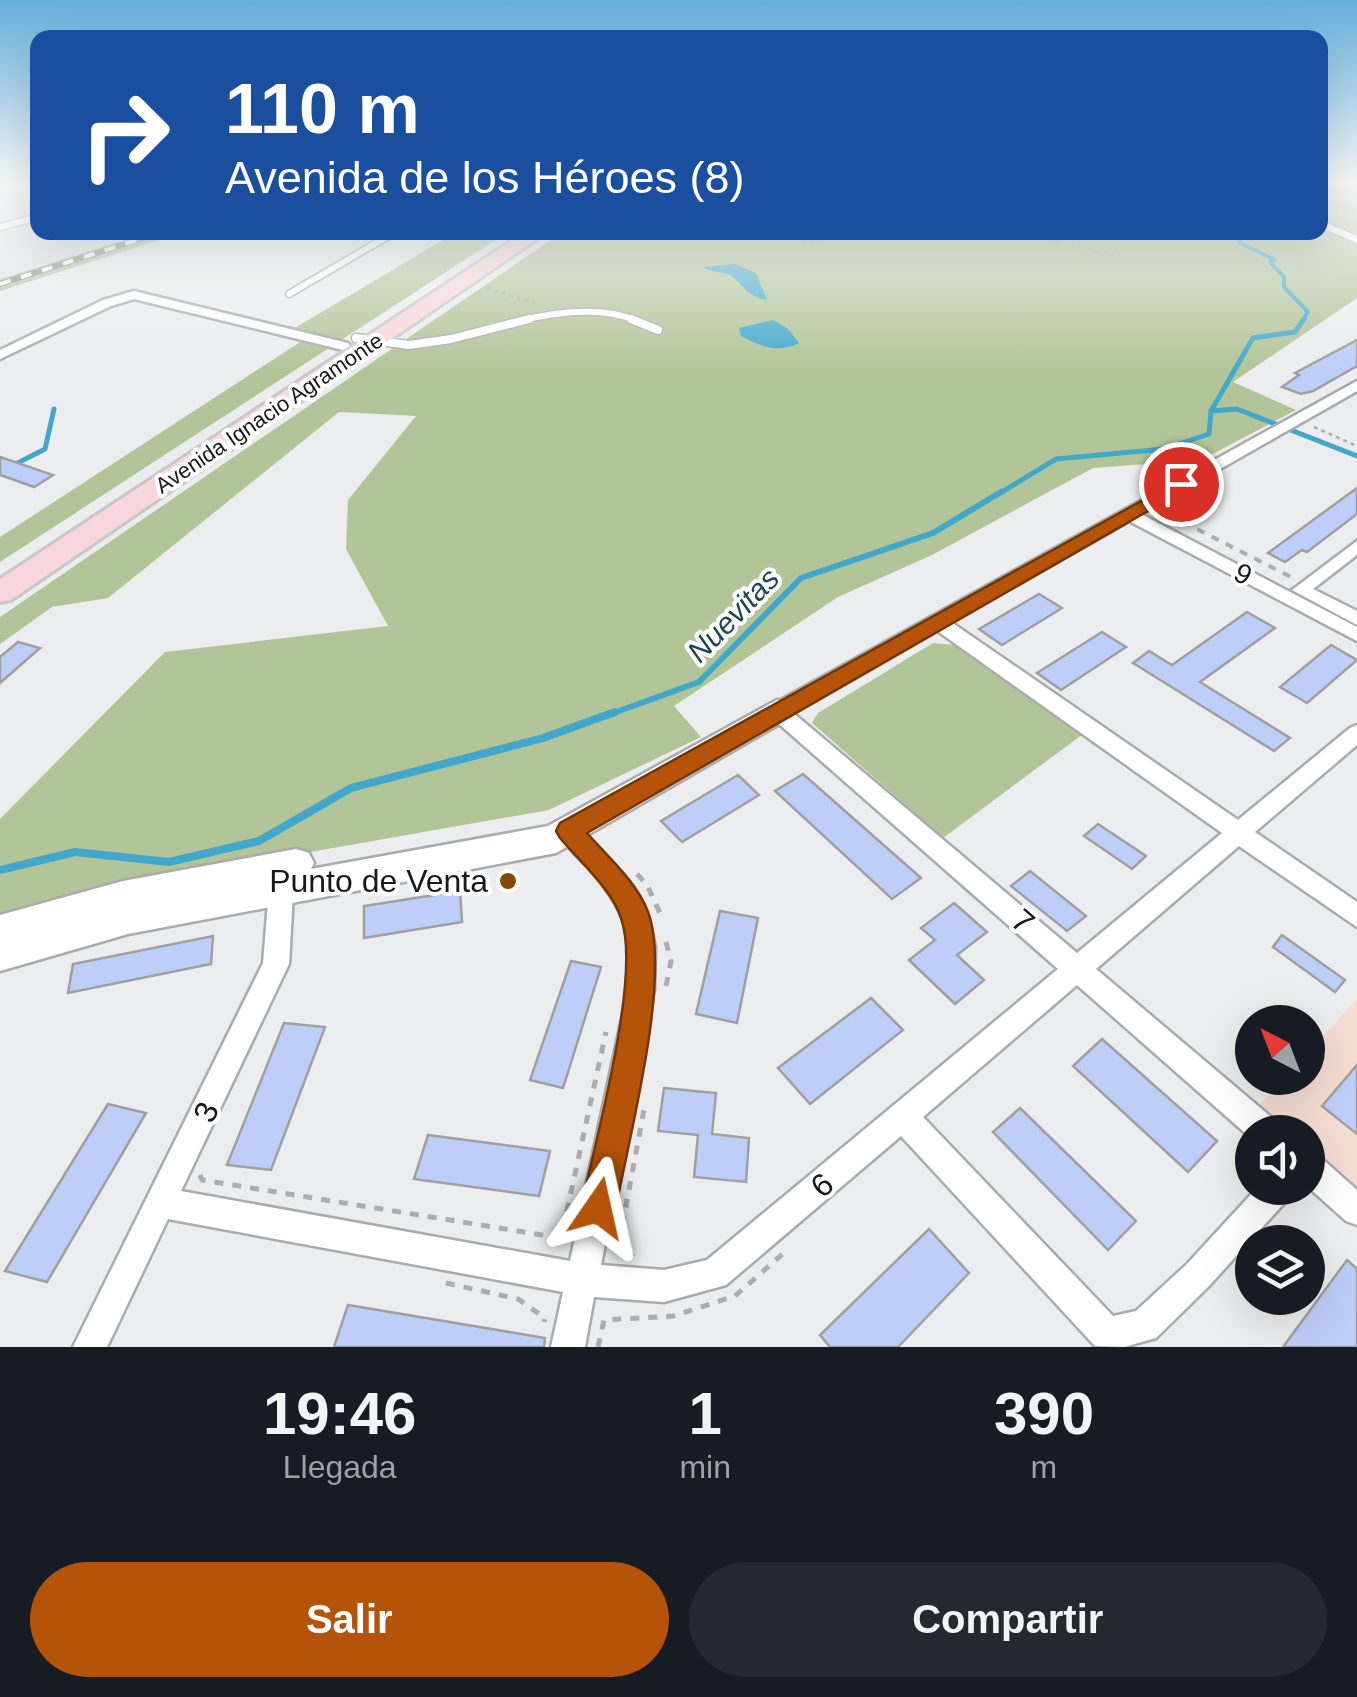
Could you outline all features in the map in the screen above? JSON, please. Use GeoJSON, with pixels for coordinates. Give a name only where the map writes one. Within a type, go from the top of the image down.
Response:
{"type":"FeatureCollection","features":[{"type":"Feature","properties":{"kind":"main road","name":"Avenida Ignacio Agramonte"},"geometry":{"type":"LineString","coordinates":[[0,593],[498,246]]}},
{"type":"Feature","properties":{"kind":"main road","name":"Avenida Ignacio Agramonte"},"geometry":{"type":"LineString","coordinates":[[0,571],[359,341],[462,284],[518,246]]}},
{"type":"Feature","properties":{"kind":"street"},"geometry":{"type":"LineString","coordinates":[[0,355],[107,303],[134,295],[359,341]]}},
{"type":"Feature","properties":{"kind":"street"},"geometry":{"type":"LineString","coordinates":[[0,931],[124,896],[542,842],[569,831],[1352,392]]}},
{"type":"Feature","properties":{"kind":"street","name":"9"},"geometry":{"type":"LineString","coordinates":[[1139,508],[1304,587],[1357,619]]}},
{"type":"Feature","properties":{"kind":"street","name":"9"},"geometry":{"type":"LineString","coordinates":[[1139,508],[1357,635]]}},
{"type":"Feature","properties":{"kind":"street"},"geometry":{"type":"LineString","coordinates":[[1304,587],[1357,546]]}},
{"type":"Feature","properties":{"kind":"street"},"geometry":{"type":"LineString","coordinates":[[936,622],[1357,916]]}},
{"type":"Feature","properties":{"kind":"street","name":"7"},"geometry":{"type":"LineString","coordinates":[[777,711],[1247,1115]]}},
{"type":"Feature","properties":{"kind":"street","name":"6"},"geometry":{"type":"LineString","coordinates":[[163,1203],[584,1280],[664,1286],[715,1274],[1357,734]]}},
{"type":"Feature","properties":{"kind":"street"},"geometry":{"type":"LineString","coordinates":[[555,1340],[584,1280],[641,990],[641,936],[633,910],[621,890],[569,831]]}},
{"type":"Feature","properties":{"kind":"street"},"geometry":{"type":"LineString","coordinates":[[0,954],[282,876]]}},
{"type":"Feature","properties":{"kind":"street","name":"3"},"geometry":{"type":"LineString","coordinates":[[90,1347],[276,964],[282,876]]}},
{"type":"Feature","properties":{"kind":"street"},"geometry":{"type":"LineString","coordinates":[[902,1116],[1107,1334],[1144,1326],[1198,1275],[1262,1205]]}},
{"type":"Feature","properties":{"kind":"street"},"geometry":{"type":"LineString","coordinates":[[1325,1182],[1357,1210]]}},
{"type":"Feature","properties":{"kind":"lane"},"geometry":{"type":"LineString","coordinates":[[289,294],[371,246]]}},
{"type":"Feature","properties":{"kind":"lane"},"geometry":{"type":"LineString","coordinates":[[359,341],[409,345],[451,339],[551,313],[620,314],[658,330]]}},
{"type":"Feature","properties":{"kind":"path"},"geometry":{"type":"LineString","coordinates":[[1073,246],[1114,256]]}},
{"type":"Feature","properties":{"kind":"path"},"geometry":{"type":"LineString","coordinates":[[462,284],[538,304]]}},
{"type":"Feature","properties":{"kind":"path"},"geometry":{"type":"LineString","coordinates":[[1289,424],[1357,446]]}},
{"type":"Feature","properties":{"kind":"path"},"geometry":{"type":"LineString","coordinates":[[1139,508],[1304,587]]}},
{"type":"Feature","properties":{"kind":"path"},"geometry":{"type":"LineString","coordinates":[[624,862],[647,884],[660,912],[671,961],[664,998]]}},
{"type":"Feature","properties":{"kind":"path"},"geometry":{"type":"LineString","coordinates":[[198,1168],[202,1180],[560,1238],[607,1028]]}},
{"type":"Feature","properties":{"kind":"path"},"geometry":{"type":"LineString","coordinates":[[647,1090],[620,1238],[631,1257],[648,1257]]}},
{"type":"Feature","properties":{"kind":"path"},"geometry":{"type":"LineString","coordinates":[[429,1279],[518,1300],[545,1318],[555,1340]]}},
{"type":"Feature","properties":{"kind":"path"},"geometry":{"type":"LineString","coordinates":[[598,1347],[604,1320]]}},
{"type":"Feature","properties":{"kind":"shaded area"},"geometry":{"type":"Polygon","coordinates":[[[0,246],[106,246],[0,279],[0,246]]]}},
{"type":"Feature","properties":{"kind":"shaded area"},"geometry":{"type":"Polygon","coordinates":[[[1357,999],[1357,1189],[1325,1162],[1325,1115],[1269,1115],[1258,1106],[1269,1095],[1325,1095],[1325,1034],[1357,999]]]}},
{"type":"Feature","properties":{"kind":"green space"},"geometry":{"type":"Polygon","coordinates":[[[106,246],[141,246],[0,291],[0,279],[106,246]]]}},
{"type":"Feature","properties":{"kind":"green space"},"geometry":{"type":"Polygon","coordinates":[[[433,246],[486,246],[0,562],[0,537],[311,335],[293,329],[433,246]]]}},
{"type":"Feature","properties":{"kind":"green space"},"geometry":{"type":"Polygon","coordinates":[[[542,246],[1357,246],[1357,298],[1233,382],[1296,410],[1201,460],[1093,468],[932,555],[838,597],[674,706],[701,737],[549,810],[151,880],[0,921],[0,819],[165,652],[388,626],[346,549],[348,500],[416,416],[339,412],[108,598],[52,607],[0,644],[0,617],[542,246]]]}},
{"type":"Feature","properties":{"kind":"green space"},"geometry":{"type":"Polygon","coordinates":[[[933,643],[954,645],[1083,734],[943,838],[812,723],[818,713],[933,643]]]}},
{"type":"Feature","properties":{"kind":"water"},"geometry":{"type":"Polygon","coordinates":[[[735,264],[756,273],[767,300],[752,294],[731,276],[703,267],[735,264]]]}},
{"type":"Feature","properties":{"kind":"water"},"geometry":{"type":"Polygon","coordinates":[[[773,320],[788,329],[799,343],[776,348],[741,336],[739,328],[773,320]]]}},
{"type":"Feature","properties":{"kind":"building"},"geometry":{"type":"Polygon","coordinates":[[[1357,340],[1357,366],[1313,391],[1301,394],[1282,387],[1299,375],[1295,373],[1357,340]]]}},
{"type":"Feature","properties":{"kind":"building"},"geometry":{"type":"Polygon","coordinates":[[[0,457],[53,475],[34,487],[0,475],[0,457]]]}},
{"type":"Feature","properties":{"kind":"building"},"geometry":{"type":"Polygon","coordinates":[[[1357,488],[1357,514],[1307,552],[1302,550],[1285,562],[1268,553],[1357,488]]]}},
{"type":"Feature","properties":{"kind":"building"},"geometry":{"type":"Polygon","coordinates":[[[1039,594],[1062,608],[1002,645],[979,629],[1039,594]]]}},
{"type":"Feature","properties":{"kind":"building"},"geometry":{"type":"Polygon","coordinates":[[[1247,612],[1275,628],[1200,682],[1290,738],[1274,751],[1133,663],[1149,651],[1172,665],[1247,612]]]}},
{"type":"Feature","properties":{"kind":"building"},"geometry":{"type":"Polygon","coordinates":[[[1102,632],[1126,647],[1061,690],[1037,673],[1102,632]]]}},
{"type":"Feature","properties":{"kind":"building"},"geometry":{"type":"Polygon","coordinates":[[[18,642],[40,648],[0,683],[0,657],[18,642]]]}},
{"type":"Feature","properties":{"kind":"building"},"geometry":{"type":"Polygon","coordinates":[[[1331,645],[1357,660],[1307,703],[1280,687],[1331,645]]]}},
{"type":"Feature","properties":{"kind":"building"},"geometry":{"type":"Polygon","coordinates":[[[803,774],[921,878],[892,899],[775,791],[803,774]]]}},
{"type":"Feature","properties":{"kind":"building"},"geometry":{"type":"Polygon","coordinates":[[[738,775],[759,795],[682,842],[661,821],[738,775]]]}},
{"type":"Feature","properties":{"kind":"building"},"geometry":{"type":"Polygon","coordinates":[[[1098,824],[1146,856],[1132,869],[1084,836],[1098,824]]]}},
{"type":"Feature","properties":{"kind":"building"},"geometry":{"type":"Polygon","coordinates":[[[1030,871],[1086,916],[1067,931],[1011,886],[1030,871]]]}},
{"type":"Feature","properties":{"kind":"building"},"geometry":{"type":"Polygon","coordinates":[[[460,891],[462,922],[364,938],[364,906],[460,891]]]}},
{"type":"Feature","properties":{"kind":"building"},"geometry":{"type":"Polygon","coordinates":[[[954,903],[987,932],[957,955],[984,980],[955,1004],[909,960],[935,940],[921,928],[954,903]]]}},
{"type":"Feature","properties":{"kind":"building"},"geometry":{"type":"Polygon","coordinates":[[[720,911],[758,918],[737,1023],[696,1014],[720,911]]]}},
{"type":"Feature","properties":{"kind":"building"},"geometry":{"type":"Polygon","coordinates":[[[1282,935],[1345,980],[1335,992],[1273,947],[1282,935]]]}},
{"type":"Feature","properties":{"kind":"building"},"geometry":{"type":"Polygon","coordinates":[[[213,936],[211,964],[68,993],[73,964],[213,936]]]}},
{"type":"Feature","properties":{"kind":"building"},"geometry":{"type":"Polygon","coordinates":[[[571,961],[601,967],[563,1088],[530,1080],[571,961]]]}},
{"type":"Feature","properties":{"kind":"building"},"geometry":{"type":"Polygon","coordinates":[[[871,998],[903,1030],[810,1104],[778,1068],[871,998]]]}},
{"type":"Feature","properties":{"kind":"building"},"geometry":{"type":"Polygon","coordinates":[[[284,1023],[325,1027],[271,1170],[227,1165],[284,1023]]]}},
{"type":"Feature","properties":{"kind":"building"},"geometry":{"type":"Polygon","coordinates":[[[1102,1039],[1217,1141],[1188,1172],[1073,1066],[1102,1039]]]}},
{"type":"Feature","properties":{"kind":"building"},"geometry":{"type":"Polygon","coordinates":[[[1357,1065],[1357,1134],[1322,1106],[1357,1065]]]}},
{"type":"Feature","properties":{"kind":"building"},"geometry":{"type":"Polygon","coordinates":[[[664,1088],[716,1093],[712,1134],[749,1138],[746,1182],[694,1177],[698,1135],[658,1131],[664,1088]]]}},
{"type":"Feature","properties":{"kind":"building"},"geometry":{"type":"Polygon","coordinates":[[[108,1104],[146,1113],[47,1282],[5,1271],[108,1104]]]}},
{"type":"Feature","properties":{"kind":"building"},"geometry":{"type":"Polygon","coordinates":[[[1020,1108],[1136,1221],[1108,1250],[993,1132],[1020,1108]]]}},
{"type":"Feature","properties":{"kind":"building"},"geometry":{"type":"Polygon","coordinates":[[[428,1135],[550,1151],[539,1196],[414,1179],[428,1135]]]}},
{"type":"Feature","properties":{"kind":"building"},"geometry":{"type":"Polygon","coordinates":[[[929,1229],[969,1273],[898,1347],[830,1347],[820,1335],[929,1229]]]}},
{"type":"Feature","properties":{"kind":"building"},"geometry":{"type":"Polygon","coordinates":[[[1347,1260],[1357,1269],[1357,1347],[1283,1347],[1307,1315],[1325,1315],[1325,1290],[1347,1260]]]}},
{"type":"Feature","properties":{"kind":"building"},"geometry":{"type":"Polygon","coordinates":[[[348,1305],[545,1338],[544,1347],[334,1347],[348,1305]]]}},
{"type":"Feature","properties":{"kind":"waterway","name":"Nuevitas"},"geometry":{"type":"LineString","coordinates":[[1246,246],[1275,260],[1270,262],[1284,277],[1284,287],[1308,312],[1302,321]]}},
{"type":"Feature","properties":{"kind":"waterway","name":"Nuevitas"},"geometry":{"type":"LineString","coordinates":[[1211,411],[1253,338],[1295,332],[1304,319]]}},
{"type":"Feature","properties":{"kind":"waterway"},"geometry":{"type":"LineString","coordinates":[[0,472],[45,449],[54,409]]}},
{"type":"Feature","properties":{"kind":"waterway"},"geometry":{"type":"LineString","coordinates":[[1211,411],[1237,409],[1357,456]]}},
{"type":"Feature","properties":{"kind":"waterway","name":"Nuevitas"},"geometry":{"type":"LineString","coordinates":[[997,495],[1056,459],[1164,449],[1209,434],[1211,411]]}},
{"type":"Feature","properties":{"kind":"waterway","name":"Nuevitas"},"geometry":{"type":"LineString","coordinates":[[608,715],[699,682],[801,578],[933,533],[1001,492]]}},
{"type":"Feature","properties":{"kind":"waterway","name":"Nuevitas"},"geometry":{"type":"LineString","coordinates":[[0,870],[75,852],[169,862],[259,841],[351,788],[543,738],[615,712]]}},
{"type":"Feature","properties":{"kind":"railway"},"geometry":{"type":"LineString","coordinates":[[0,284],[119,246]]}},
{"type":"Feature","properties":{"kind":"place","name":"Punto de Venta"},"geometry":{"type":"Point","coordinates":[508,881]}},
{"type":"Feature","properties":{"kind":"route"},"geometry":{"type":"LineString","coordinates":[[598,1208],[641,990],[641,936],[633,910],[621,890],[569,831],[1181,484]]}}]}
